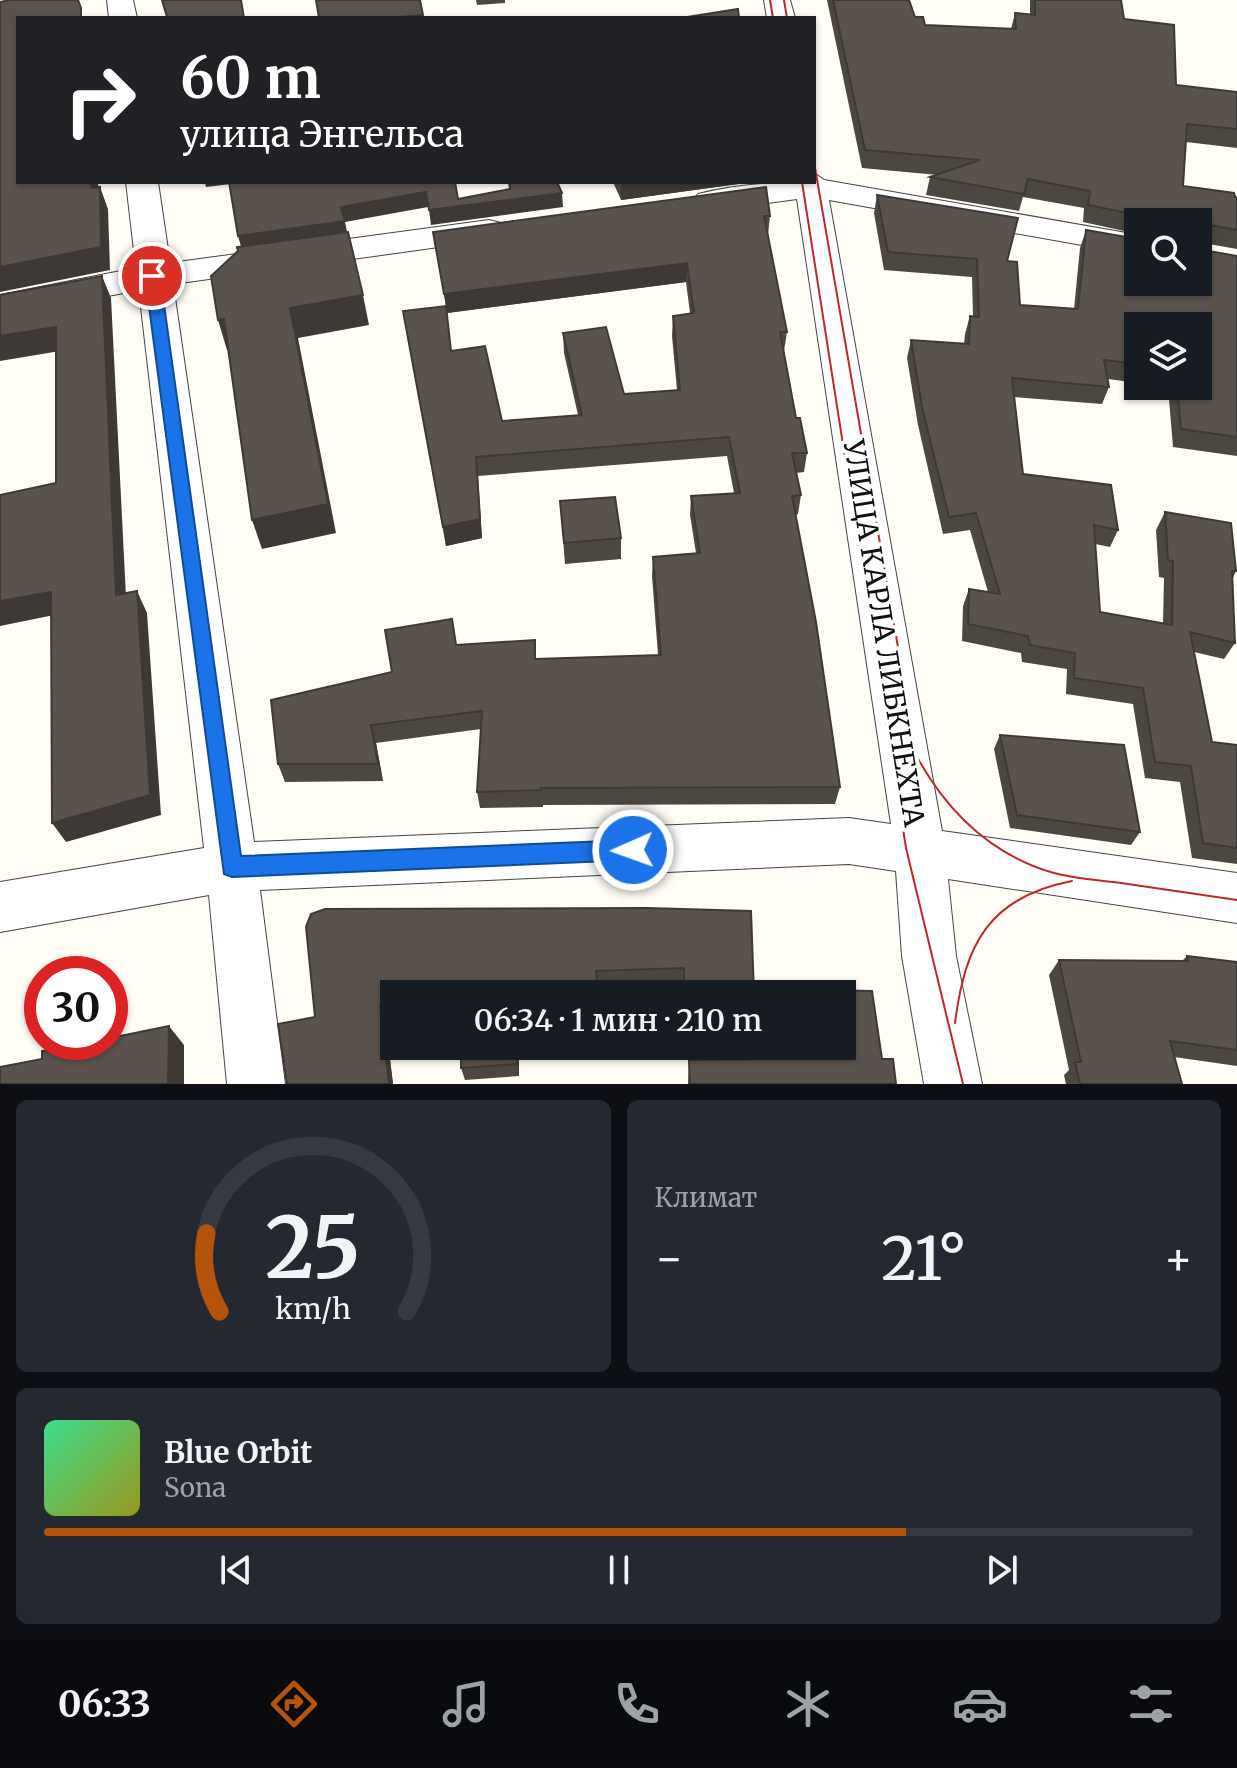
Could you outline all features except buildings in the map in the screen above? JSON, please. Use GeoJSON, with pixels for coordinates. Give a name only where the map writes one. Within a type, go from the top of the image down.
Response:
{"type":"FeatureCollection","features":[{"type":"Feature","properties":{"kind":"street"},"geometry":{"type":"LineString","coordinates":[[142,184],[232,867],[256,1084]]}},
{"type":"Feature","properties":{"kind":"street"},"geometry":{"type":"LineString","coordinates":[[679,205],[810,184],[1124,242]]}},
{"type":"Feature","properties":{"kind":"street","name":"УЛИЦА КАРЛА ЛИБКНЕХТА"},"geometry":{"type":"LineString","coordinates":[[810,184],[920,849],[929,956],[953,1084]]}},
{"type":"Feature","properties":{"kind":"street"},"geometry":{"type":"LineString","coordinates":[[0,306],[152,276],[524,226]]}},
{"type":"Feature","properties":{"kind":"street"},"geometry":{"type":"LineString","coordinates":[[0,907],[232,867],[849,841],[920,849],[1237,898]]}},
{"type":"Feature","properties":{"kind":"tram line"},"geometry":{"type":"LineString","coordinates":[[770,0],[773,16]]}},
{"type":"Feature","properties":{"kind":"tram line"},"geometry":{"type":"LineString","coordinates":[[784,0],[787,16]]}},
{"type":"Feature","properties":{"kind":"tram line"},"geometry":{"type":"LineString","coordinates":[[816,174],[917,757],[957,814],[991,843],[1031,865],[1071,877],[1237,900]]}},
{"type":"Feature","properties":{"kind":"tram line"},"geometry":{"type":"LineString","coordinates":[[802,184],[906,848],[963,1084]]}},
{"type":"Feature","properties":{"kind":"tram line"},"geometry":{"type":"LineString","coordinates":[[955,1023],[966,970],[986,928],[1001,912],[1020,899],[1044,888],[1072,881]]}},
{"type":"Feature","properties":{"kind":"route"},"geometry":{"type":"LineString","coordinates":[[152,276],[232,867],[633,850]]}}]}
